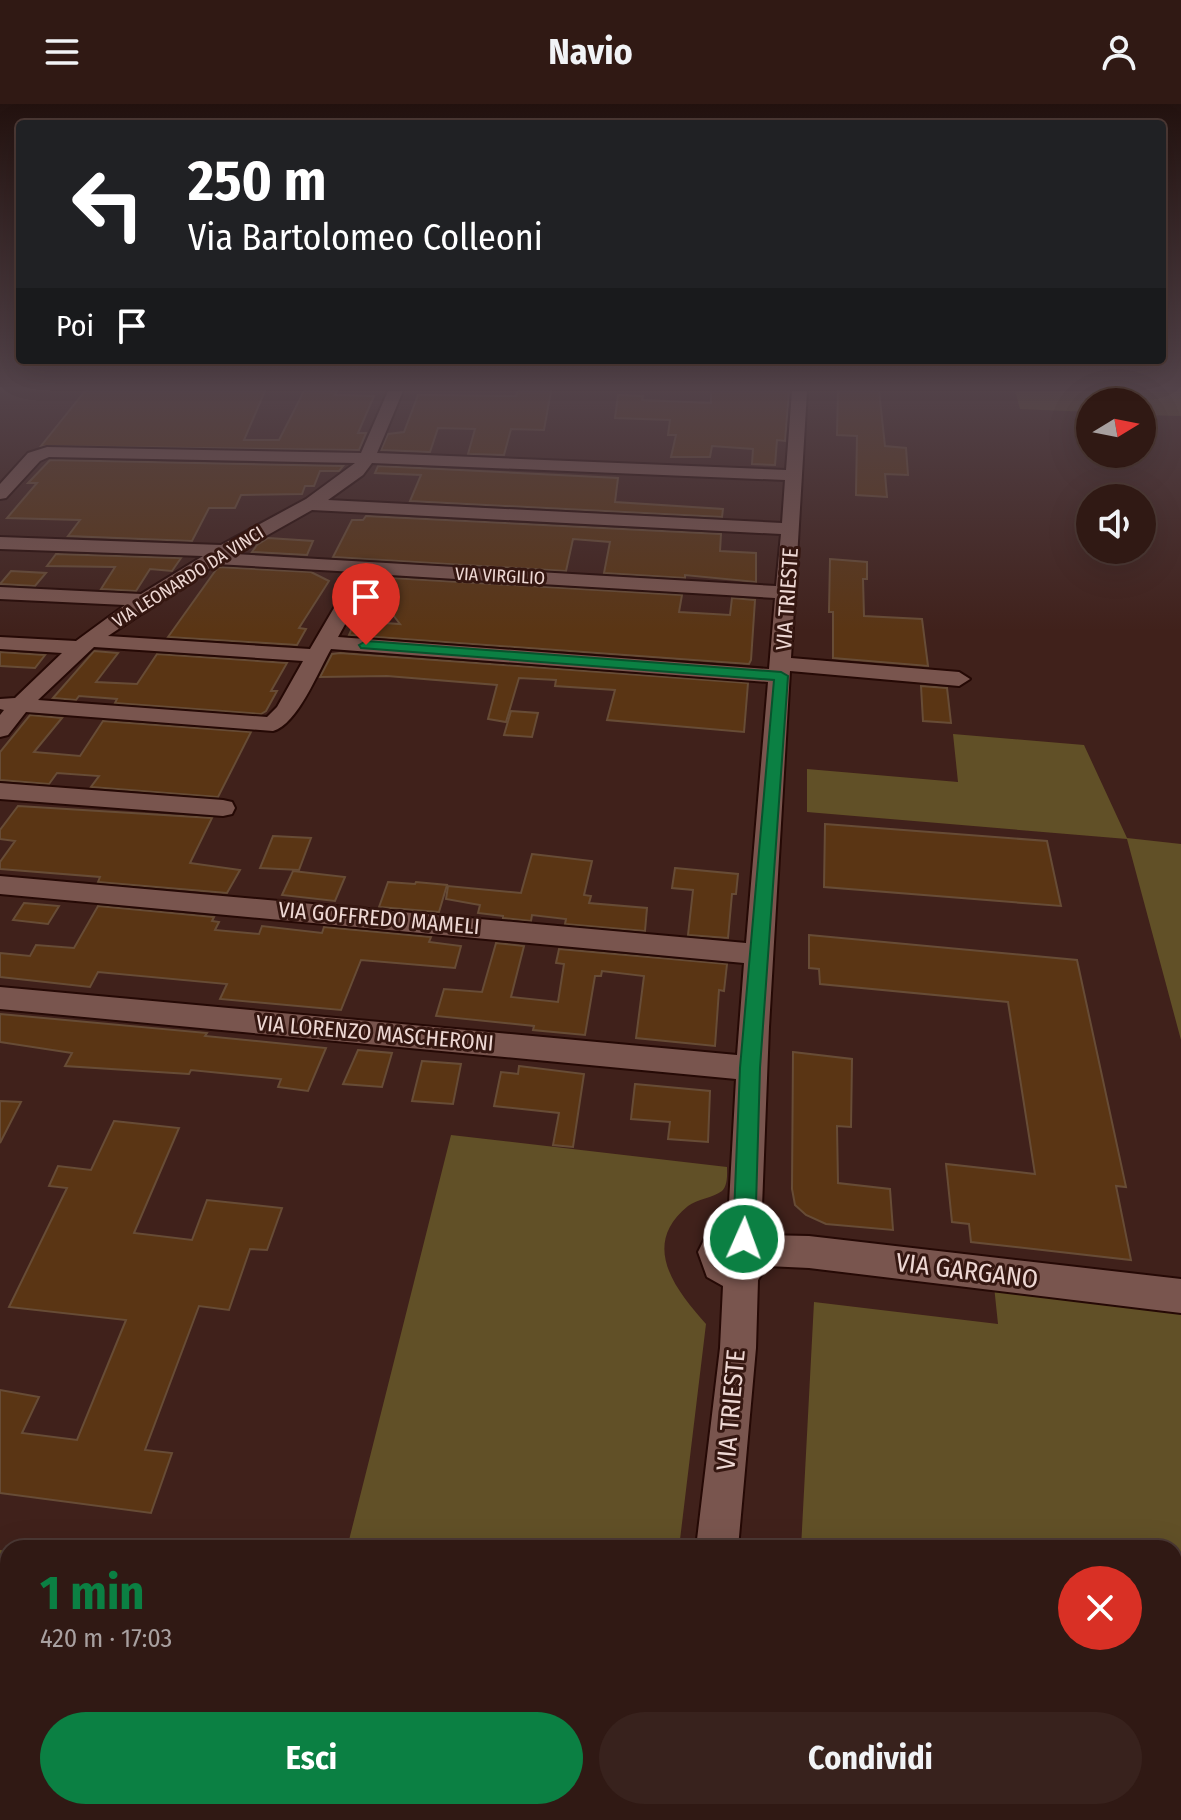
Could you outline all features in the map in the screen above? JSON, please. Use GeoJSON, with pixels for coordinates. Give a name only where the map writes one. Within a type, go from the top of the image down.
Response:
{"type":"FeatureCollection","features":[{"type":"Feature","properties":{"kind":"street"},"geometry":{"type":"LineString","coordinates":[[0,494],[21,471]]}},
{"type":"Feature","properties":{"kind":"street","name":"VIA LEONARDO DA VINCI"},"geometry":{"type":"LineString","coordinates":[[0,730],[13,699],[148,600],[355,471]]}},
{"type":"Feature","properties":{"kind":"street"},"geometry":{"type":"LineString","coordinates":[[696,471],[795,475]]}},
{"type":"Feature","properties":{"kind":"street","name":"VIA TRIESTE"},"geometry":{"type":"LineString","coordinates":[[718,1540],[746,1253],[750,1068],[795,471]]}},
{"type":"Feature","properties":{"kind":"street"},"geometry":{"type":"LineString","coordinates":[[305,504],[792,529]]}},
{"type":"Feature","properties":{"kind":"street","name":"VIA VIRGILIO"},"geometry":{"type":"LineString","coordinates":[[0,543],[787,593]]}},
{"type":"Feature","properties":{"kind":"street"},"geometry":{"type":"LineString","coordinates":[[13,699],[273,724],[286,710],[367,568]]}},
{"type":"Feature","properties":{"kind":"street"},"geometry":{"type":"LineString","coordinates":[[0,593],[148,600]]}},
{"type":"Feature","properties":{"kind":"street"},"geometry":{"type":"LineString","coordinates":[[0,643],[320,649],[959,679]]}},
{"type":"Feature","properties":{"kind":"street"},"geometry":{"type":"LineString","coordinates":[[0,791],[223,808]]}},
{"type":"Feature","properties":{"kind":"street","name":"VIA GOFFREDO MAMELI"},"geometry":{"type":"LineString","coordinates":[[0,885],[759,954]]}},
{"type":"Feature","properties":{"kind":"street","name":"VIA LORENZO MASCHERONI"},"geometry":{"type":"LineString","coordinates":[[0,998],[750,1068]]}},
{"type":"Feature","properties":{"kind":"street","name":"VIA GARGANO"},"geometry":{"type":"LineString","coordinates":[[746,1253],[809,1252],[1181,1296]]}},
{"type":"Feature","properties":{"kind":"shaded area"},"geometry":{"type":"Polygon","coordinates":[[[953,734],[1084,745],[1127,838],[1181,844],[1181,1040],[1127,839],[807,812],[807,769],[958,782],[953,734]]]}},
{"type":"Feature","properties":{"kind":"shaded area"},"geometry":{"type":"Polygon","coordinates":[[[451,1135],[727,1167],[724,1189],[688,1206],[674,1221],[666,1236],[664,1251],[674,1282],[706,1324],[680,1540],[349,1540],[451,1135]]]}},
{"type":"Feature","properties":{"kind":"shaded area"},"geometry":{"type":"Polygon","coordinates":[[[994,1286],[1181,1310],[1181,1540],[801,1540],[814,1302],[998,1324],[994,1286]]]}},
{"type":"Feature","properties":{"kind":"building"},"geometry":{"type":"Polygon","coordinates":[[[39,471],[320,471],[314,486],[305,486],[302,494],[241,495],[235,508],[209,508],[192,541],[68,536],[80,520],[7,518],[37,483],[28,483],[39,471]]]}},
{"type":"Feature","properties":{"kind":"building"},"geometry":{"type":"Polygon","coordinates":[[[480,471],[618,478],[615,502],[723,509],[722,517],[410,501],[421,475],[375,473],[480,471]]]}},
{"type":"Feature","properties":{"kind":"building"},"geometry":{"type":"Polygon","coordinates":[[[856,471],[908,471],[908,475],[885,474],[887,497],[856,495],[856,471]]]}},
{"type":"Feature","properties":{"kind":"building"},"geometry":{"type":"Polygon","coordinates":[[[366,516],[721,534],[720,551],[756,553],[756,582],[685,575],[685,578],[604,573],[610,542],[573,539],[566,571],[333,557],[352,520],[363,520],[366,516]]]}},
{"type":"Feature","properties":{"kind":"building"},"geometry":{"type":"Polygon","coordinates":[[[268,538],[313,541],[307,555],[252,552],[268,538]]]}},
{"type":"Feature","properties":{"kind":"building"},"geometry":{"type":"Polygon","coordinates":[[[56,554],[181,558],[172,571],[150,569],[136,591],[101,589],[115,567],[47,566],[56,554]]]}},
{"type":"Feature","properties":{"kind":"building"},"geometry":{"type":"Polygon","coordinates":[[[830,559],[867,562],[867,579],[863,579],[864,616],[922,619],[928,666],[833,658],[833,612],[829,612],[830,559]]]}},
{"type":"Feature","properties":{"kind":"building"},"geometry":{"type":"Polygon","coordinates":[[[218,567],[311,572],[329,581],[299,628],[306,629],[297,645],[168,637],[218,567]]]}},
{"type":"Feature","properties":{"kind":"building"},"geometry":{"type":"Polygon","coordinates":[[[11,571],[46,573],[35,586],[0,584],[11,571]]]}},
{"type":"Feature","properties":{"kind":"building"},"geometry":{"type":"Polygon","coordinates":[[[375,577],[682,595],[679,612],[730,615],[732,598],[755,600],[751,660],[749,664],[349,635],[355,621],[400,624],[370,585],[375,577]]]}},
{"type":"Feature","properties":{"kind":"building"},"geometry":{"type":"Polygon","coordinates":[[[94,651],[118,653],[96,682],[137,684],[157,654],[287,663],[271,691],[277,691],[261,714],[115,703],[117,699],[79,696],[76,700],[53,698],[94,651]]]}},
{"type":"Feature","properties":{"kind":"building"},"geometry":{"type":"Polygon","coordinates":[[[0,652],[45,655],[35,668],[0,666],[0,652]]]}},
{"type":"Feature","properties":{"kind":"building"},"geometry":{"type":"Polygon","coordinates":[[[332,654],[748,683],[744,732],[607,720],[615,690],[555,686],[556,680],[519,678],[506,722],[488,719],[497,685],[387,676],[320,677],[332,654]]]}},
{"type":"Feature","properties":{"kind":"building"},"geometry":{"type":"Polygon","coordinates":[[[921,686],[947,688],[951,723],[923,721],[921,686]]]}},
{"type":"Feature","properties":{"kind":"building"},"geometry":{"type":"Polygon","coordinates":[[[511,711],[538,713],[532,737],[504,735],[511,711]]]}},
{"type":"Feature","properties":{"kind":"building"},"geometry":{"type":"Polygon","coordinates":[[[30,715],[62,718],[34,752],[80,756],[103,721],[251,732],[218,797],[91,787],[99,776],[57,773],[49,784],[0,780],[0,752],[30,715]]]}},
{"type":"Feature","properties":{"kind":"building"},"geometry":{"type":"Polygon","coordinates":[[[18,806],[212,818],[190,863],[240,870],[227,893],[98,882],[100,877],[0,869],[0,862],[15,841],[0,839],[0,830],[18,806]]]}},
{"type":"Feature","properties":{"kind":"building"},"geometry":{"type":"Polygon","coordinates":[[[825,824],[1047,841],[1061,906],[824,887],[825,824]]]}},
{"type":"Feature","properties":{"kind":"building"},"geometry":{"type":"Polygon","coordinates":[[[273,836],[311,838],[299,870],[260,868],[273,836]]]}},
{"type":"Feature","properties":{"kind":"building"},"geometry":{"type":"Polygon","coordinates":[[[532,854],[592,861],[584,895],[591,896],[589,903],[647,908],[645,931],[565,924],[566,919],[532,915],[531,921],[503,918],[478,913],[480,905],[446,899],[448,886],[521,893],[532,854]]]}},
{"type":"Feature","properties":{"kind":"building"},"geometry":{"type":"Polygon","coordinates":[[[675,868],[738,874],[736,894],[732,894],[728,938],[688,935],[693,890],[672,888],[675,868]]]}},
{"type":"Feature","properties":{"kind":"building"},"geometry":{"type":"Polygon","coordinates":[[[293,871],[345,877],[335,901],[282,895],[293,871]]]}},
{"type":"Feature","properties":{"kind":"building"},"geometry":{"type":"Polygon","coordinates":[[[388,882],[447,885],[439,912],[379,907],[388,882]]]}},
{"type":"Feature","properties":{"kind":"building"},"geometry":{"type":"Polygon","coordinates":[[[24,903],[59,906],[48,924],[13,920],[24,903]]]}},
{"type":"Feature","properties":{"kind":"building"},"geometry":{"type":"Polygon","coordinates":[[[98,906],[214,917],[212,921],[219,922],[215,930],[259,934],[262,926],[322,933],[324,927],[431,937],[429,942],[461,946],[455,968],[361,960],[341,1010],[220,999],[227,984],[98,972],[90,987],[0,977],[0,953],[30,956],[36,945],[74,948],[98,906]]]}},
{"type":"Feature","properties":{"kind":"building"},"geometry":{"type":"Polygon","coordinates":[[[809,935],[1077,960],[1126,1187],[1116,1186],[1131,1260],[971,1242],[969,1224],[952,1222],[946,1164],[1035,1174],[1008,1002],[820,984],[819,969],[809,968],[809,935]]]}},
{"type":"Feature","properties":{"kind":"building"},"geometry":{"type":"Polygon","coordinates":[[[496,943],[524,946],[511,997],[558,1002],[564,964],[556,963],[559,949],[727,964],[724,991],[719,990],[715,1046],[636,1038],[644,976],[602,971],[601,976],[595,976],[585,1035],[533,1030],[534,1026],[436,1016],[444,989],[482,992],[496,943]]]}},
{"type":"Feature","properties":{"kind":"building"},"geometry":{"type":"Polygon","coordinates":[[[0,1014],[207,1033],[205,1036],[326,1048],[308,1091],[278,1087],[281,1079],[191,1070],[189,1074],[65,1066],[72,1053],[0,1042],[0,1014]]]}},
{"type":"Feature","properties":{"kind":"building"},"geometry":{"type":"Polygon","coordinates":[[[358,1050],[392,1053],[382,1087],[343,1084],[358,1050]]]}},
{"type":"Feature","properties":{"kind":"building"},"geometry":{"type":"Polygon","coordinates":[[[793,1052],[852,1059],[851,1127],[837,1126],[838,1183],[890,1189],[893,1230],[826,1224],[806,1215],[795,1205],[792,1189],[793,1052]]]}},
{"type":"Feature","properties":{"kind":"building"},"geometry":{"type":"Polygon","coordinates":[[[422,1061],[461,1064],[453,1104],[412,1101],[422,1061]]]}},
{"type":"Feature","properties":{"kind":"building"},"geometry":{"type":"Polygon","coordinates":[[[519,1066],[584,1074],[573,1147],[553,1145],[559,1113],[494,1106],[501,1072],[518,1074],[519,1066]]]}},
{"type":"Feature","properties":{"kind":"building"},"geometry":{"type":"Polygon","coordinates":[[[635,1084],[710,1091],[708,1142],[668,1139],[670,1122],[631,1119],[635,1084]]]}},
{"type":"Feature","properties":{"kind":"building"},"geometry":{"type":"Polygon","coordinates":[[[0,1101],[21,1102],[0,1143],[0,1101]]]}},
{"type":"Feature","properties":{"kind":"building"},"geometry":{"type":"Polygon","coordinates":[[[114,1121],[179,1128],[134,1233],[192,1240],[207,1200],[282,1208],[267,1250],[250,1249],[229,1310],[199,1306],[145,1450],[172,1453],[151,1513],[0,1493],[0,1390],[39,1397],[22,1433],[77,1440],[126,1320],[9,1307],[67,1188],[49,1186],[58,1166],[91,1170],[114,1121]]]}},
{"type":"Feature","properties":{"kind":"route"},"geometry":{"type":"LineString","coordinates":[[366,645],[781,676],[750,1068],[744,1239]]}}]}
